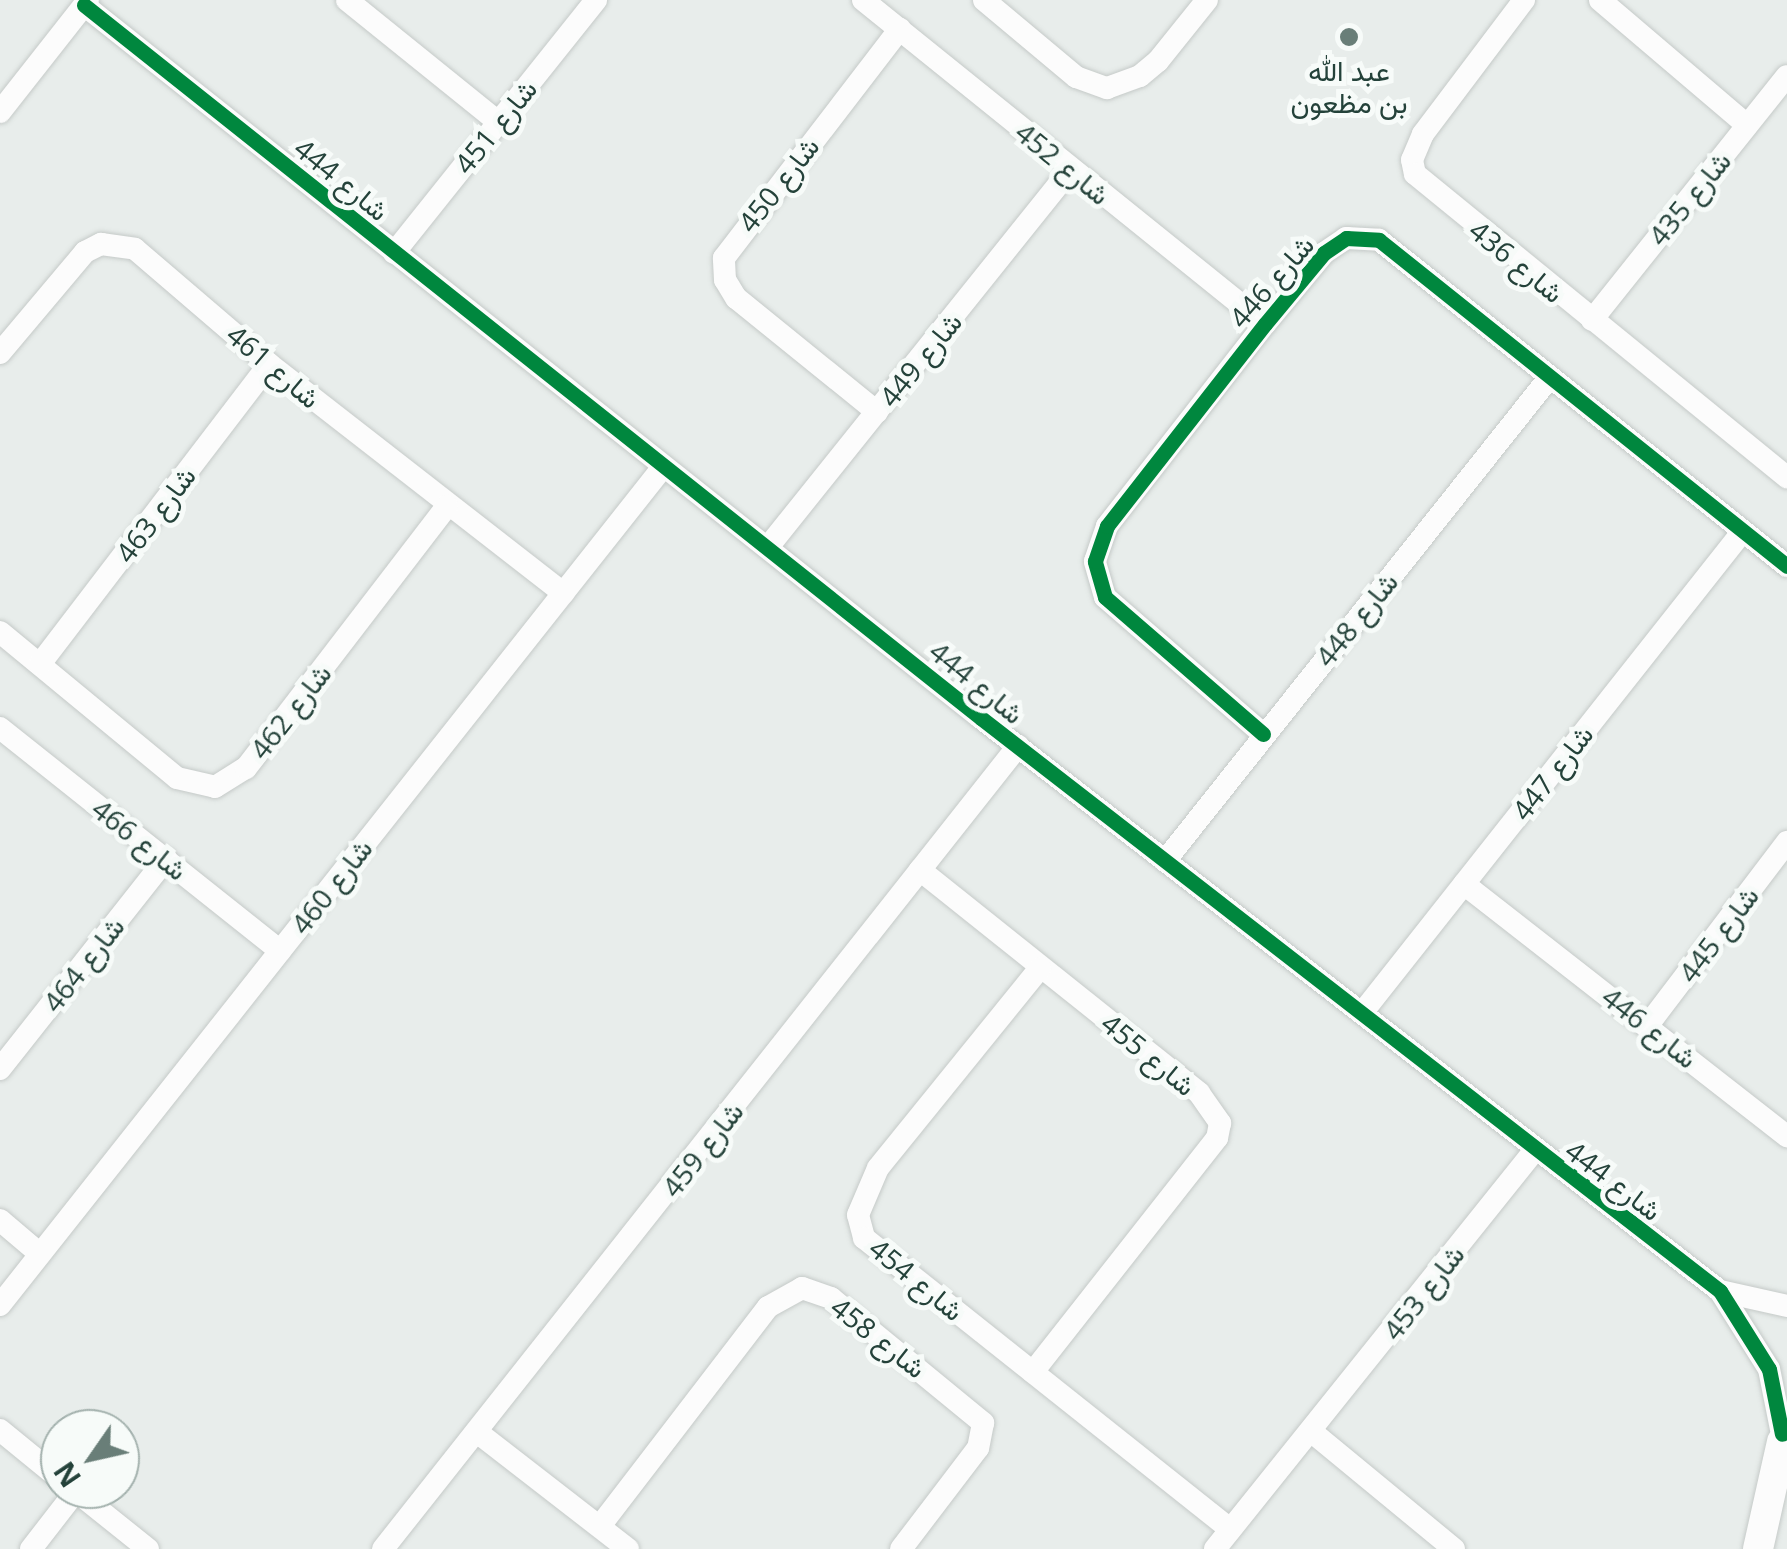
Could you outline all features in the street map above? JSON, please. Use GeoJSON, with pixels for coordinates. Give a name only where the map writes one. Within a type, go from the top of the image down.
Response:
{"type":"FeatureCollection","features":[{"type":"Feature","properties":{"kind":"street"},"geometry":{"type":"LineString","coordinates":[[347,0],[498,122]]}},
{"type":"Feature","properties":{"kind":"street","name":"شارع 451"},"geometry":{"type":"LineString","coordinates":[[394,252],[596,0]]}},
{"type":"Feature","properties":{"kind":"street","name":"شارع 452"},"geometry":{"type":"LineString","coordinates":[[863,0],[1265,324]]}},
{"type":"Feature","properties":{"kind":"street"},"geometry":{"type":"LineString","coordinates":[[984,0],[1076,77],[1107,88],[1140,76],[1207,0]]}},
{"type":"Feature","properties":{"kind":"street","name":"شارع 436"},"geometry":{"type":"LineString","coordinates":[[1524,0],[1422,134],[1412,160],[1424,186],[1786,475]]}},
{"type":"Feature","properties":{"kind":"street"},"geometry":{"type":"LineString","coordinates":[[1600,0],[1748,126]]}},
{"type":"Feature","properties":{"kind":"street"},"geometry":{"type":"LineString","coordinates":[[0,112],[86,2]]}},
{"type":"Feature","properties":{"kind":"street","name":"شارع 444"},"geometry":{"type":"LineString","coordinates":[[86,2],[663,467],[1534,1151],[1720,1291],[1769,1369],[1784,1430]]}},
{"type":"Feature","properties":{"kind":"street","name":"شارع 450"},"geometry":{"type":"LineString","coordinates":[[878,412],[736,298],[724,280],[724,258],[900,29]]}},
{"type":"Feature","properties":{"kind":"street","name":"شارع 435"},"geometry":{"type":"LineString","coordinates":[[1592,320],[1787,76]]}},
{"type":"Feature","properties":{"kind":"street","name":"شارع 449"},"geometry":{"type":"LineString","coordinates":[[768,547],[1071,170]]}},
{"type":"Feature","properties":{"kind":"street","name":"شارع 446"},"geometry":{"type":"LineString","coordinates":[[1263,734],[1106,597],[1095,562],[1107,526],[1265,324],[1324,253],[1346,238],[1379,240],[1787,566]]}},
{"type":"Feature","properties":{"kind":"street","name":"شارع 461"},"geometry":{"type":"LineString","coordinates":[[0,353],[69,266],[101,244],[135,249],[269,364],[563,593]]}},
{"type":"Feature","properties":{"kind":"street","name":"شارع 463"},"geometry":{"type":"LineString","coordinates":[[40,664],[269,364]]}},
{"type":"Feature","properties":{"kind":"street","name":"شارع 448"},"geometry":{"type":"LineString","coordinates":[[1165,860],[1549,378]]}},
{"type":"Feature","properties":{"kind":"street","name":"شارع 460"},"geometry":{"type":"LineString","coordinates":[[0,1305],[663,467]]}},
{"type":"Feature","properties":{"kind":"street","name":"شارع 462"},"geometry":{"type":"LineString","coordinates":[[0,632],[177,778],[215,787],[246,768],[447,506]]}},
{"type":"Feature","properties":{"kind":"street","name":"شارع 447"},"geometry":{"type":"LineString","coordinates":[[1362,1013],[1742,531]]}},
{"type":"Feature","properties":{"kind":"street","name":"شارع 466"},"geometry":{"type":"LineString","coordinates":[[0,728],[280,951]]}},
{"type":"Feature","properties":{"kind":"street","name":"شارع 459"},"geometry":{"type":"LineString","coordinates":[[383,1549],[1018,746]]}},
{"type":"Feature","properties":{"kind":"street","name":"شارع 445"},"geometry":{"type":"LineString","coordinates":[[1648,1025],[1787,842]]}},
{"type":"Feature","properties":{"kind":"street","name":"شارع 464"},"geometry":{"type":"LineString","coordinates":[[0,1069],[166,859]]}},
{"type":"Feature","properties":{"kind":"street","name":"شارع 455"},"geometry":{"type":"LineString","coordinates":[[920,870],[1199,1093],[1220,1123],[1218,1138],[1033,1372]]}},
{"type":"Feature","properties":{"kind":"street","name":"شارع 446"},"geometry":{"type":"LineString","coordinates":[[1464,884],[1787,1136]]}},
{"type":"Feature","properties":{"kind":"street","name":"شارع 454"},"geometry":{"type":"LineString","coordinates":[[1040,968],[878,1168],[858,1215],[864,1238],[1230,1529]]}},
{"type":"Feature","properties":{"kind":"street","name":"شارع 453"},"geometry":{"type":"LineString","coordinates":[[1214,1549],[1312,1432],[1534,1151]]}},
{"type":"Feature","properties":{"kind":"street"},"geometry":{"type":"LineString","coordinates":[[0,1220],[40,1254]]}},
{"type":"Feature","properties":{"kind":"street","name":"شارع 458"},"geometry":{"type":"LineString","coordinates":[[600,1526],[768,1307],[802,1288],[831,1298],[983,1423],[978,1448],[912,1545]]}},
{"type":"Feature","properties":{"kind":"street","name":"شارع 444"},"geometry":{"type":"LineString","coordinates":[[1720,1291],[1787,1306]]}},
{"type":"Feature","properties":{"kind":"street"},"geometry":{"type":"LineString","coordinates":[[0,1430],[40,1462]]}},
{"type":"Feature","properties":{"kind":"street"},"geometry":{"type":"LineString","coordinates":[[1784,1430],[1787,1484]]}},
{"type":"Feature","properties":{"kind":"street"},"geometry":{"type":"LineString","coordinates":[[1758,1549],[1784,1430]]}},
{"type":"Feature","properties":{"kind":"street"},"geometry":{"type":"LineString","coordinates":[[477,1432],[628,1549]]}},
{"type":"Feature","properties":{"kind":"street"},"geometry":{"type":"LineString","coordinates":[[1312,1432],[1454,1549]]}},
{"type":"Feature","properties":{"kind":"street"},"geometry":{"type":"LineString","coordinates":[[30,1549],[55,1509]]}},
{"type":"Feature","properties":{"kind":"street"},"geometry":{"type":"LineString","coordinates":[[98,1509],[148,1549]]}},
{"type":"Feature","properties":{"kind":"cycle path"},"geometry":{"type":"LineString","coordinates":[[84,5],[981,718],[1720,1291],[1769,1369],[1782,1434]]}},
{"type":"Feature","properties":{"kind":"cycle path"},"geometry":{"type":"LineString","coordinates":[[1263,734],[1105,597],[1095,561],[1107,526],[1265,324],[1324,253],[1346,238],[1379,240],[1787,566]]}},
{"type":"Feature","properties":{"kind":"place","name":"عبد الله بن مظعون"},"geometry":{"type":"Point","coordinates":[1349,37]}}]}
